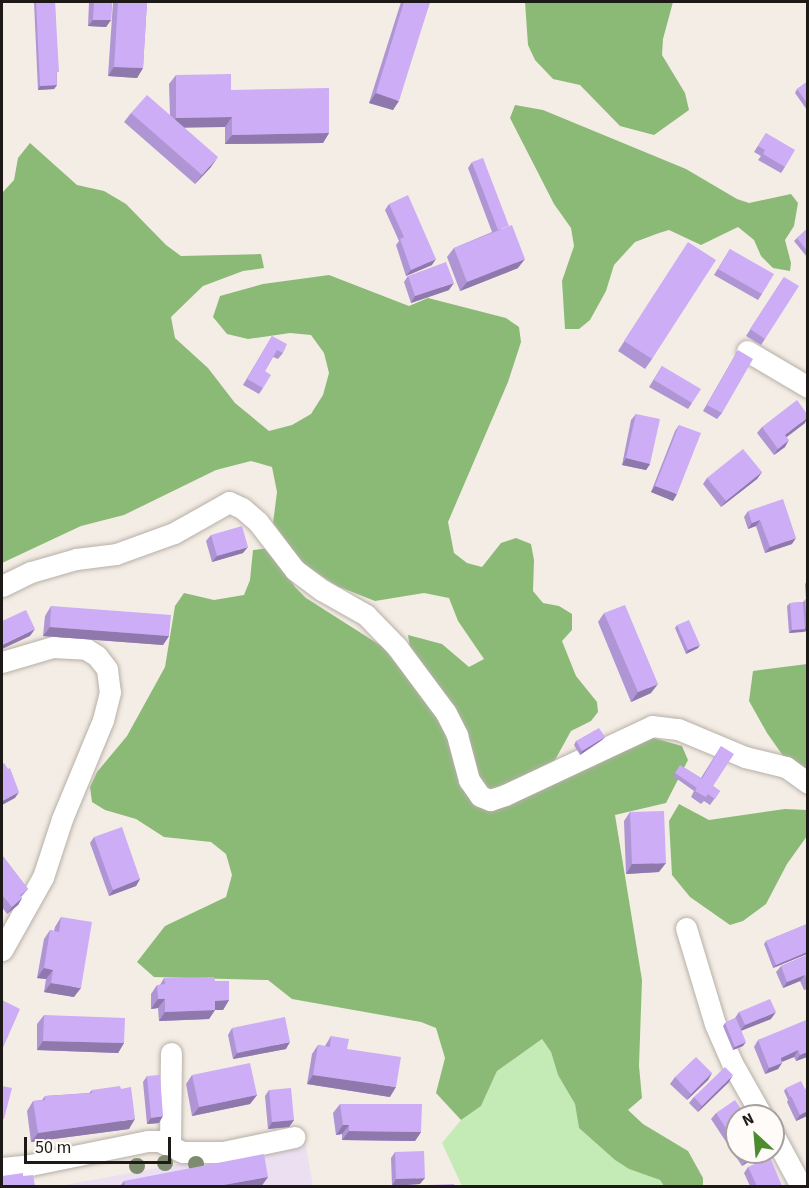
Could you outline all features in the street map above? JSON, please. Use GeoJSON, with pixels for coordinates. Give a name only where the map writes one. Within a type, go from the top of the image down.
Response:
{"type":"FeatureCollection","features":[{"type":"Feature","properties":{"kind":"street"},"geometry":{"type":"LineString","coordinates":[[747,351],[807,387]]}},
{"type":"Feature","properties":{"kind":"street"},"geometry":{"type":"LineString","coordinates":[[2,586],[31,572],[76,559],[116,554],[174,533],[229,502],[242,508],[258,522],[295,570],[322,590],[366,615],[397,647],[446,713],[457,735],[469,780],[480,796],[489,800],[505,795],[652,726],[678,729],[746,757],[786,767],[807,783]]}},
{"type":"Feature","properties":{"kind":"street"},"geometry":{"type":"LineString","coordinates":[[2,662],[53,647],[86,649],[97,656],[107,669],[110,692],[103,720],[62,819],[43,877],[2,950]]}},
{"type":"Feature","properties":{"kind":"street"},"geometry":{"type":"LineString","coordinates":[[687,928],[715,1024],[732,1063],[755,1104]]}},
{"type":"Feature","properties":{"kind":"street"},"geometry":{"type":"LineString","coordinates":[[170,1146],[171,1053]]}},
{"type":"Feature","properties":{"kind":"street"},"geometry":{"type":"LineString","coordinates":[[2,1168],[30,1166],[148,1141],[159,1141],[183,1152],[223,1152],[294,1137]]}},
{"type":"Feature","properties":{"kind":"street"},"geometry":{"type":"LineString","coordinates":[[785,1156],[801,1186]]}},
{"type":"Feature","properties":{"kind":"shaded area"},"geometry":{"type":"Polygon","coordinates":[[[305,1141],[313,1186],[59,1186],[305,1141]]]}},
{"type":"Feature","properties":{"kind":"green space"},"geometry":{"type":"Polygon","coordinates":[[[525,2],[673,2],[663,39],[662,55],[685,93],[689,110],[654,135],[620,126],[580,85],[553,79],[535,60],[528,45],[525,2]]]}},
{"type":"Feature","properties":{"kind":"green space"},"geometry":{"type":"Polygon","coordinates":[[[515,105],[543,110],[686,169],[737,199],[749,203],[791,194],[798,203],[794,226],[785,240],[791,263],[790,271],[773,268],[761,256],[754,240],[738,227],[701,245],[669,230],[635,242],[614,265],[606,291],[590,320],[579,329],[565,329],[562,281],[574,246],[571,228],[554,204],[510,118],[515,105]]]}},
{"type":"Feature","properties":{"kind":"green space"},"geometry":{"type":"Polygon","coordinates":[[[30,143],[77,185],[104,191],[126,204],[166,245],[181,256],[261,254],[264,268],[243,271],[203,286],[171,317],[175,338],[208,368],[235,403],[269,431],[292,425],[311,414],[323,395],[329,373],[324,353],[311,335],[290,333],[248,339],[227,334],[213,317],[220,296],[263,284],[329,275],[409,306],[428,298],[506,318],[519,327],[521,342],[508,382],[448,522],[454,553],[467,563],[482,567],[501,543],[516,538],[531,544],[534,560],[533,591],[543,603],[559,606],[572,614],[572,630],[562,641],[576,676],[597,702],[598,712],[591,721],[571,731],[555,760],[494,791],[484,789],[410,648],[408,635],[442,644],[469,667],[484,659],[458,621],[449,598],[424,593],[375,601],[337,586],[302,563],[273,523],[277,492],[272,467],[251,461],[216,470],[124,515],[81,526],[2,563],[2,193],[14,180],[18,158],[30,143]]]}},
{"type":"Feature","properties":{"kind":"green space"},"geometry":{"type":"Polygon","coordinates":[[[269,548],[295,587],[306,598],[383,647],[434,710],[448,735],[473,802],[487,810],[515,800],[647,736],[682,746],[688,760],[666,803],[615,815],[642,980],[639,1066],[642,1098],[628,1110],[643,1124],[688,1151],[703,1178],[703,1186],[664,1186],[660,1180],[629,1169],[615,1160],[579,1128],[575,1104],[558,1075],[551,1052],[542,1039],[497,1071],[481,1106],[461,1120],[436,1093],[445,1058],[436,1028],[421,1022],[292,999],[268,980],[154,977],[137,962],[165,926],[226,897],[232,875],[226,854],[211,842],[164,837],[136,819],[105,810],[92,802],[90,787],[97,772],[127,736],[165,667],[175,606],[184,593],[214,600],[244,595],[250,580],[253,550],[269,548]]]}},
{"type":"Feature","properties":{"kind":"green space"},"geometry":{"type":"Polygon","coordinates":[[[807,664],[807,769],[786,760],[749,701],[753,671],[807,664]]]}},
{"type":"Feature","properties":{"kind":"green space"},"geometry":{"type":"Polygon","coordinates":[[[679,804],[709,820],[785,809],[807,810],[807,836],[787,864],[766,904],[743,921],[730,925],[690,897],[672,875],[669,821],[679,804]]]}},
{"type":"Feature","properties":{"kind":"green space"},"geometry":{"type":"Polygon","coordinates":[[[542,1039],[551,1052],[558,1075],[575,1104],[579,1128],[615,1160],[629,1169],[660,1180],[664,1186],[462,1186],[442,1143],[461,1120],[481,1106],[497,1071],[542,1039]]]}},
{"type":"Feature","properties":{"kind":"building"},"geometry":{"type":"Polygon","coordinates":[[[36,2],[55,2],[59,72],[56,72],[57,85],[40,86],[36,2]]]}},
{"type":"Feature","properties":{"kind":"building"},"geometry":{"type":"Polygon","coordinates":[[[94,2],[112,2],[111,20],[93,20],[94,2]]]}},
{"type":"Feature","properties":{"kind":"building"},"geometry":{"type":"Polygon","coordinates":[[[118,2],[147,2],[143,68],[114,67],[118,2]]]}},
{"type":"Feature","properties":{"kind":"building"},"geometry":{"type":"Polygon","coordinates":[[[404,2],[430,2],[399,101],[376,93],[404,2]]]}},
{"type":"Feature","properties":{"kind":"building"},"geometry":{"type":"Polygon","coordinates":[[[231,74],[231,90],[329,88],[329,133],[232,135],[232,117],[176,118],[176,75],[231,74]]]}},
{"type":"Feature","properties":{"kind":"building"},"geometry":{"type":"Polygon","coordinates":[[[807,82],[807,103],[797,89],[807,82]]]}},
{"type":"Feature","properties":{"kind":"building"},"geometry":{"type":"Polygon","coordinates":[[[147,95],[218,157],[202,175],[131,113],[147,95]]]}},
{"type":"Feature","properties":{"kind":"building"},"geometry":{"type":"Polygon","coordinates":[[[766,133],[795,150],[785,167],[763,154],[765,150],[758,146],[766,133]]]}},
{"type":"Feature","properties":{"kind":"building"},"geometry":{"type":"Polygon","coordinates":[[[483,158],[509,226],[498,230],[472,162],[483,158]]]}},
{"type":"Feature","properties":{"kind":"building"},"geometry":{"type":"Polygon","coordinates":[[[408,195],[436,259],[411,270],[400,239],[404,237],[389,204],[408,195]]]}},
{"type":"Feature","properties":{"kind":"building"},"geometry":{"type":"Polygon","coordinates":[[[512,225],[525,259],[467,282],[454,248],[512,225]]]}},
{"type":"Feature","properties":{"kind":"building"},"geometry":{"type":"Polygon","coordinates":[[[807,229],[807,251],[797,238],[807,229]]]}},
{"type":"Feature","properties":{"kind":"building"},"geometry":{"type":"Polygon","coordinates":[[[688,242],[716,260],[652,359],[624,341],[688,242]]]}},
{"type":"Feature","properties":{"kind":"building"},"geometry":{"type":"Polygon","coordinates":[[[730,249],[774,274],[762,294],[718,269],[730,249]]]}},
{"type":"Feature","properties":{"kind":"building"},"geometry":{"type":"Polygon","coordinates":[[[446,262],[454,283],[415,296],[408,276],[446,262]]]}},
{"type":"Feature","properties":{"kind":"building"},"geometry":{"type":"Polygon","coordinates":[[[784,277],[799,286],[765,339],[750,329],[784,277]]]}},
{"type":"Feature","properties":{"kind":"building"},"geometry":{"type":"Polygon","coordinates":[[[272,336],[287,344],[283,353],[277,350],[265,371],[271,375],[263,388],[247,379],[272,336]]]}},
{"type":"Feature","properties":{"kind":"building"},"geometry":{"type":"Polygon","coordinates":[[[738,350],[753,359],[722,413],[707,405],[738,350]]]}},
{"type":"Feature","properties":{"kind":"building"},"geometry":{"type":"Polygon","coordinates":[[[662,366],[701,389],[692,403],[654,380],[662,366]]]}},
{"type":"Feature","properties":{"kind":"building"},"geometry":{"type":"Polygon","coordinates":[[[797,400],[807,414],[807,418],[785,435],[789,440],[778,449],[762,427],[797,400]]]}},
{"type":"Feature","properties":{"kind":"building"},"geometry":{"type":"Polygon","coordinates":[[[636,414],[660,419],[650,464],[626,458],[636,414]]]}},
{"type":"Feature","properties":{"kind":"building"},"geometry":{"type":"Polygon","coordinates":[[[679,425],[701,433],[677,494],[655,486],[679,425]]]}},
{"type":"Feature","properties":{"kind":"building"},"geometry":{"type":"Polygon","coordinates":[[[743,449],[762,472],[726,501],[707,478],[743,449]]]}},
{"type":"Feature","properties":{"kind":"building"},"geometry":{"type":"Polygon","coordinates":[[[783,499],[796,538],[770,547],[760,520],[752,523],[748,511],[783,499]]]}},
{"type":"Feature","properties":{"kind":"building"},"geometry":{"type":"Polygon","coordinates":[[[242,526],[248,547],[217,556],[211,535],[242,526]]]}},
{"type":"Feature","properties":{"kind":"building"},"geometry":{"type":"Polygon","coordinates":[[[805,599],[807,599],[807,625],[805,599]]]}},
{"type":"Feature","properties":{"kind":"building"},"geometry":{"type":"Polygon","coordinates":[[[803,602],[805,629],[792,630],[790,603],[803,602]]]}},
{"type":"Feature","properties":{"kind":"building"},"geometry":{"type":"Polygon","coordinates":[[[625,605],[658,684],[638,692],[604,613],[625,605]]]}},
{"type":"Feature","properties":{"kind":"building"},"geometry":{"type":"Polygon","coordinates":[[[51,606],[171,615],[169,636],[50,627],[51,606]]]}},
{"type":"Feature","properties":{"kind":"building"},"geometry":{"type":"Polygon","coordinates":[[[26,610],[35,629],[2,645],[2,621],[26,610]]]}},
{"type":"Feature","properties":{"kind":"building"},"geometry":{"type":"Polygon","coordinates":[[[689,620],[700,645],[688,650],[677,625],[689,620]]]}},
{"type":"Feature","properties":{"kind":"building"},"geometry":{"type":"Polygon","coordinates":[[[599,728],[605,737],[582,751],[576,741],[599,728]]]}},
{"type":"Feature","properties":{"kind":"building"},"geometry":{"type":"Polygon","coordinates":[[[721,746],[734,754],[713,786],[720,791],[715,799],[708,794],[706,797],[695,791],[721,746]]]}},
{"type":"Feature","properties":{"kind":"building"},"geometry":{"type":"Polygon","coordinates":[[[4,763],[8,769],[10,768],[19,792],[2,801],[2,764],[4,763]]]}},
{"type":"Feature","properties":{"kind":"building"},"geometry":{"type":"Polygon","coordinates":[[[680,765],[702,779],[697,788],[675,773],[680,765]]]}},
{"type":"Feature","properties":{"kind":"building"},"geometry":{"type":"Polygon","coordinates":[[[664,811],[666,863],[632,864],[630,812],[664,811]]]}},
{"type":"Feature","properties":{"kind":"building"},"geometry":{"type":"Polygon","coordinates":[[[122,827],[140,879],[113,890],[94,837],[122,827]]]}},
{"type":"Feature","properties":{"kind":"building"},"geometry":{"type":"Polygon","coordinates":[[[2,855],[28,889],[20,895],[22,898],[12,907],[2,895],[2,855]]]}},
{"type":"Feature","properties":{"kind":"building"},"geometry":{"type":"Polygon","coordinates":[[[61,917],[92,922],[81,988],[51,983],[53,970],[44,968],[50,930],[59,932],[61,917]]]}},
{"type":"Feature","properties":{"kind":"building"},"geometry":{"type":"Polygon","coordinates":[[[807,924],[807,952],[776,965],[766,941],[807,924]]]}},
{"type":"Feature","properties":{"kind":"building"},"geometry":{"type":"Polygon","coordinates":[[[807,955],[807,981],[805,975],[787,982],[781,966],[807,955]]]}},
{"type":"Feature","properties":{"kind":"building"},"geometry":{"type":"Polygon","coordinates":[[[214,977],[215,981],[229,981],[229,1000],[215,1001],[215,1010],[165,1012],[165,999],[158,999],[157,985],[165,984],[164,978],[214,977]]]}},
{"type":"Feature","properties":{"kind":"building"},"geometry":{"type":"Polygon","coordinates":[[[770,999],[776,1012],[745,1025],[739,1012],[770,999]]]}},
{"type":"Feature","properties":{"kind":"building"},"geometry":{"type":"Polygon","coordinates":[[[2,1000],[20,1009],[2,1050],[2,1000]]]}},
{"type":"Feature","properties":{"kind":"building"},"geometry":{"type":"Polygon","coordinates":[[[44,1015],[125,1018],[124,1043],[43,1041],[44,1015]]]}},
{"type":"Feature","properties":{"kind":"building"},"geometry":{"type":"Polygon","coordinates":[[[285,1017],[290,1042],[237,1053],[232,1028],[285,1017]]]}},
{"type":"Feature","properties":{"kind":"building"},"geometry":{"type":"Polygon","coordinates":[[[736,1018],[746,1042],[735,1047],[725,1023],[736,1018]]]}},
{"type":"Feature","properties":{"kind":"building"},"geometry":{"type":"Polygon","coordinates":[[[806,1020],[807,1052],[800,1055],[798,1050],[781,1058],[782,1063],[769,1068],[758,1040],[806,1020]]]}},
{"type":"Feature","properties":{"kind":"building"},"geometry":{"type":"Polygon","coordinates":[[[331,1036],[349,1039],[347,1049],[401,1057],[396,1087],[313,1075],[318,1045],[330,1047],[331,1036]]]}},
{"type":"Feature","properties":{"kind":"building"},"geometry":{"type":"Polygon","coordinates":[[[696,1057],[712,1073],[691,1094],[675,1077],[696,1057]]]}},
{"type":"Feature","properties":{"kind":"building"},"geometry":{"type":"Polygon","coordinates":[[[250,1063],[257,1095],[199,1107],[192,1075],[250,1063]]]}},
{"type":"Feature","properties":{"kind":"building"},"geometry":{"type":"Polygon","coordinates":[[[725,1067],[733,1075],[702,1106],[694,1097],[725,1067]]]}},
{"type":"Feature","properties":{"kind":"building"},"geometry":{"type":"Polygon","coordinates":[[[160,1075],[163,1116],[151,1118],[147,1076],[160,1075]]]}},
{"type":"Feature","properties":{"kind":"building"},"geometry":{"type":"Polygon","coordinates":[[[801,1081],[805,1089],[790,1097],[786,1088],[801,1081]]]}},
{"type":"Feature","properties":{"kind":"building"},"geometry":{"type":"Polygon","coordinates":[[[2,1086],[12,1088],[4,1119],[2,1119],[2,1086]]]}},
{"type":"Feature","properties":{"kind":"building"},"geometry":{"type":"Polygon","coordinates":[[[120,1086],[121,1089],[131,1087],[135,1119],[38,1133],[33,1101],[45,1100],[45,1096],[92,1093],[92,1090],[120,1086]]]}},
{"type":"Feature","properties":{"kind":"building"},"geometry":{"type":"Polygon","coordinates":[[[291,1088],[294,1120],[272,1122],[269,1090],[291,1088]]]}},
{"type":"Feature","properties":{"kind":"building"},"geometry":{"type":"Polygon","coordinates":[[[807,1088],[807,1111],[800,1115],[791,1096],[807,1088]]]}},
{"type":"Feature","properties":{"kind":"building"},"geometry":{"type":"Polygon","coordinates":[[[340,1104],[422,1104],[421,1132],[349,1131],[349,1125],[343,1125],[340,1104]]]}},
{"type":"Feature","properties":{"kind":"building"},"geometry":{"type":"Polygon","coordinates":[[[725,1107],[725,1127],[716,1113],[725,1107]]]}},
{"type":"Feature","properties":{"kind":"building"},"geometry":{"type":"Polygon","coordinates":[[[424,1151],[425,1178],[396,1179],[395,1152],[424,1151]]]}},
{"type":"Feature","properties":{"kind":"building"},"geometry":{"type":"Polygon","coordinates":[[[264,1154],[268,1177],[218,1186],[125,1186],[124,1181],[264,1154]]]}},
{"type":"Feature","properties":{"kind":"building"},"geometry":{"type":"Polygon","coordinates":[[[755,1164],[773,1164],[782,1186],[757,1186],[748,1167],[755,1164]]]}},
{"type":"Feature","properties":{"kind":"building"},"geometry":{"type":"Polygon","coordinates":[[[23,1173],[23,1176],[33,1175],[35,1186],[2,1186],[2,1176],[23,1173]]]}},
{"type":"Feature","properties":{"kind":"building"},"geometry":{"type":"Polygon","coordinates":[[[454,1184],[454,1186],[401,1186],[454,1184]]]}}]}
